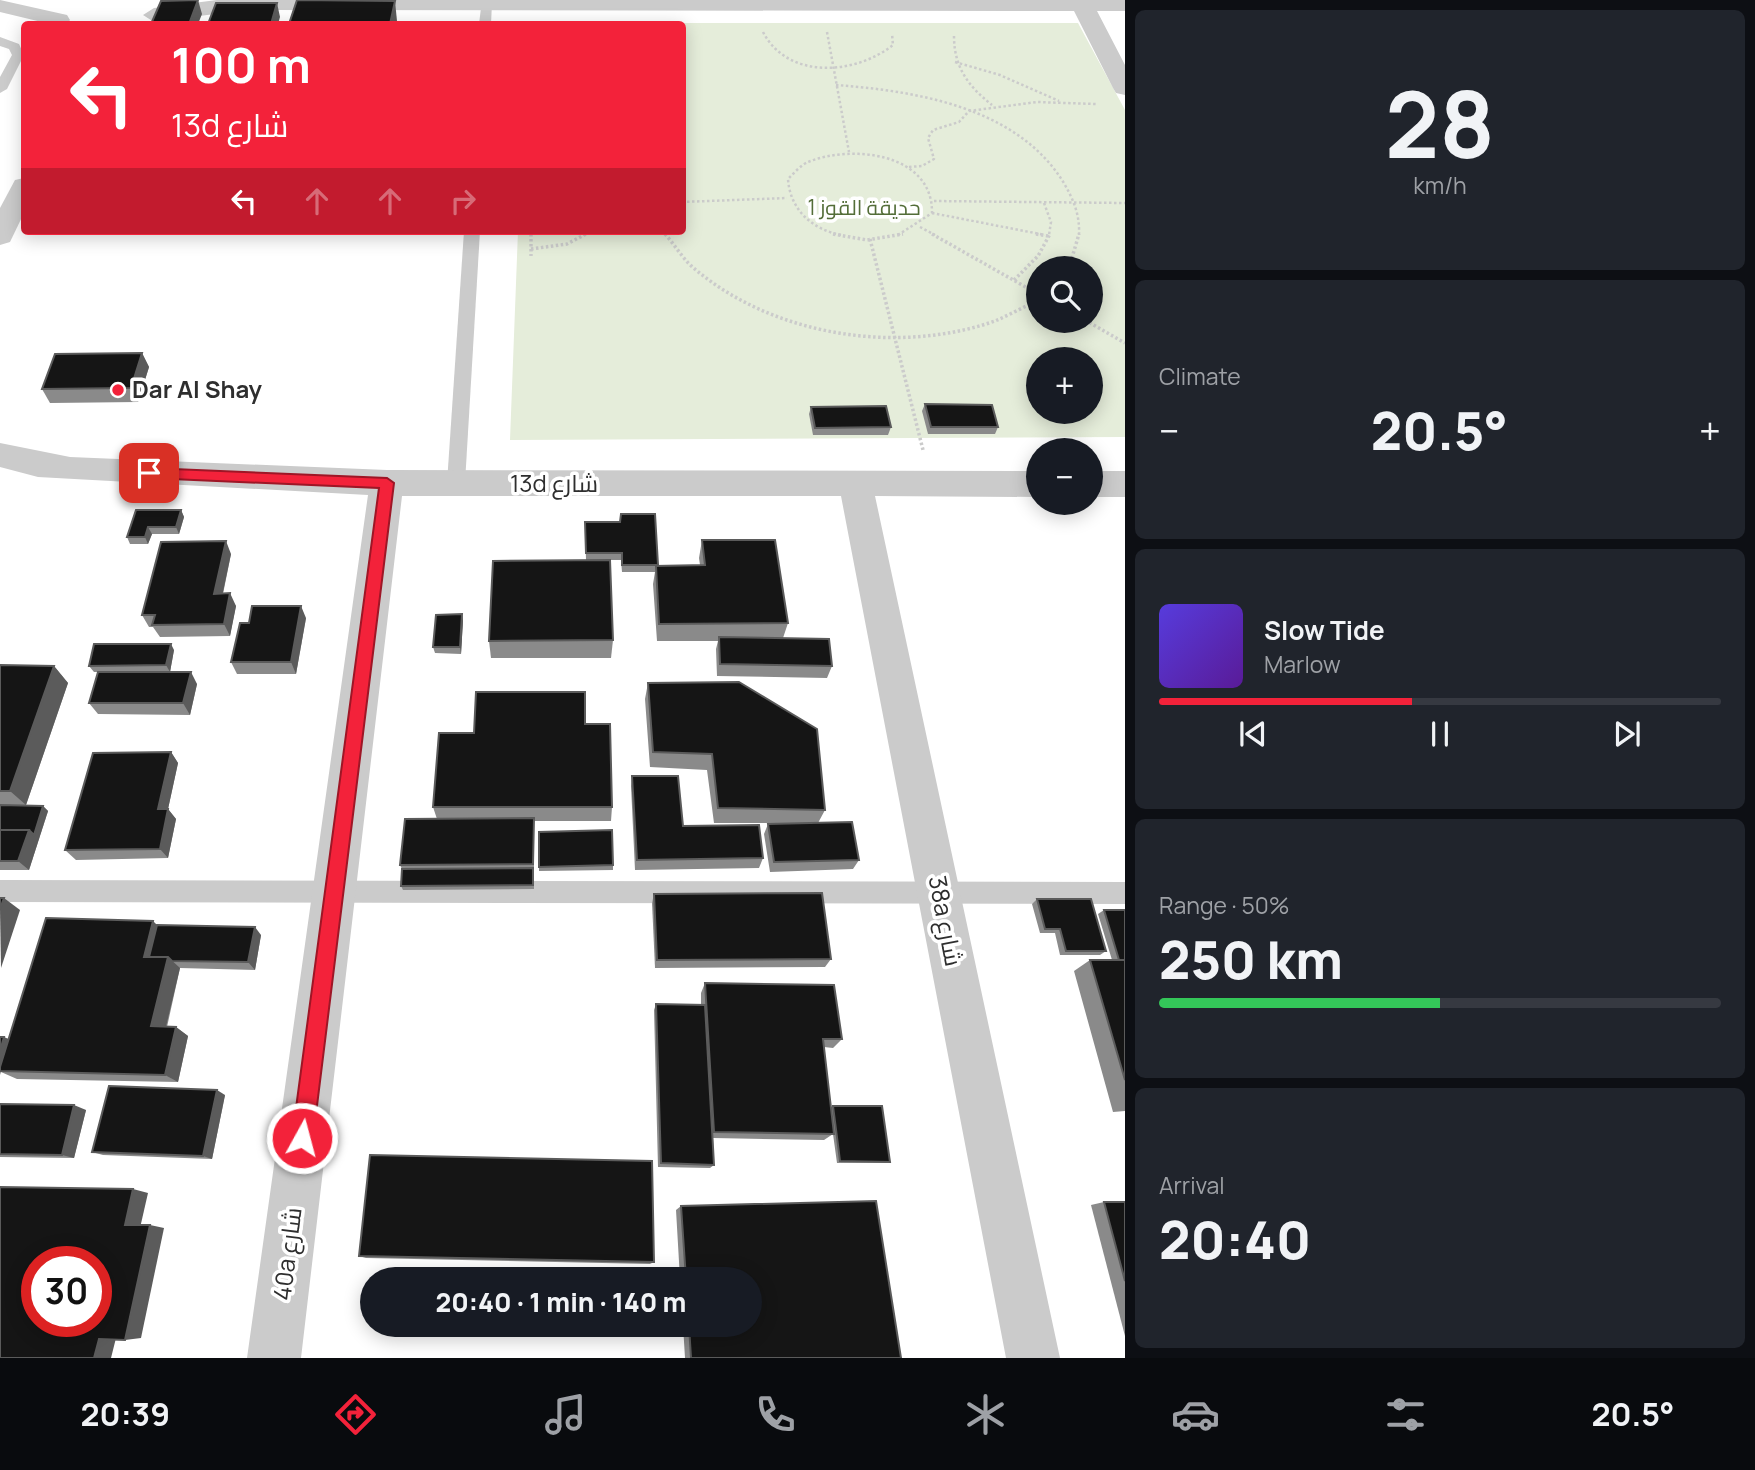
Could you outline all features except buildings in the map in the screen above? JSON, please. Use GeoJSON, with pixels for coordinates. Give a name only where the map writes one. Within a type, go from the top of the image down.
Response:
{"type":"FeatureCollection","features":[{"type":"Feature","properties":{"kind":"street"},"geometry":{"type":"LineString","coordinates":[[0,3],[9,0]]}},
{"type":"Feature","properties":{"kind":"street"},"geometry":{"type":"LineString","coordinates":[[220,0],[245,3]]}},
{"type":"Feature","properties":{"kind":"street"},"geometry":{"type":"LineString","coordinates":[[152,13],[245,3],[446,1],[485,14],[757,9],[822,3],[1125,4]]}},
{"type":"Feature","properties":{"kind":"street"},"geometry":{"type":"LineString","coordinates":[[1069,2],[1125,88]]}},
{"type":"Feature","properties":{"kind":"street"},"geometry":{"type":"LineString","coordinates":[[0,3],[63,15]]}},
{"type":"Feature","properties":{"kind":"street"},"geometry":{"type":"LineString","coordinates":[[0,236],[21,192]]}},
{"type":"Feature","properties":{"kind":"street","name":"13d شارع"},"geometry":{"type":"LineString","coordinates":[[0,455],[38,465],[70,469],[387,483],[1026,484]]}},
{"type":"Feature","properties":{"kind":"street","name":"13d شارع"},"geometry":{"type":"LineString","coordinates":[[0,481],[70,469]]}},
{"type":"Feature","properties":{"kind":"street","name":"40a شارع"},"geometry":{"type":"LineString","coordinates":[[274,1358],[387,483]]}},
{"type":"Feature","properties":{"kind":"street"},"geometry":{"type":"LineString","coordinates":[[1103,484],[1125,484]]}},
{"type":"Feature","properties":{"kind":"street","name":"38a شارع"},"geometry":{"type":"LineString","coordinates":[[856,485],[1033,1358]]}},
{"type":"Feature","properties":{"kind":"lane"},"geometry":{"type":"LineString","coordinates":[[0,41],[14,47],[18,55],[0,89]]}},
{"type":"Feature","properties":{"kind":"lane"},"geometry":{"type":"LineString","coordinates":[[456,483],[472,235]]}},
{"type":"Feature","properties":{"kind":"lane"},"geometry":{"type":"LineString","coordinates":[[0,891],[1125,893]]}},
{"type":"Feature","properties":{"kind":"path"},"geometry":{"type":"LineString","coordinates":[[822,3],[849,152]]}},
{"type":"Feature","properties":{"kind":"path"},"geometry":{"type":"LineString","coordinates":[[757,9],[766,40],[780,56],[806,66],[860,65],[884,56],[893,46],[892,32]]}},
{"type":"Feature","properties":{"kind":"path"},"geometry":{"type":"LineString","coordinates":[[954,36],[955,62],[966,81],[993,106]]}},
{"type":"Feature","properties":{"kind":"path"},"geometry":{"type":"LineString","coordinates":[[955,62],[1000,75],[1060,102]]}},
{"type":"Feature","properties":{"kind":"path"},"geometry":{"type":"LineString","coordinates":[[836,85],[904,92],[969,111],[1010,132],[1044,158],[1068,187],[1075,204],[1080,232],[1073,256]]}},
{"type":"Feature","properties":{"kind":"path"},"geometry":{"type":"LineString","coordinates":[[908,167],[930,163],[934,154],[929,133],[960,122],[969,111],[993,106],[1060,102],[1105,104]]}},
{"type":"Feature","properties":{"kind":"path"},"geometry":{"type":"LineString","coordinates":[[849,152],[881,156],[908,167],[927,183],[934,201],[932,213],[920,226],[898,236],[870,239],[848,237],[817,227],[795,211],[787,198],[786,187],[790,175],[799,166],[813,159],[849,152]]}},
{"type":"Feature","properties":{"kind":"path"},"geometry":{"type":"LineString","coordinates":[[686,202],[787,198]]}},
{"type":"Feature","properties":{"kind":"path"},"geometry":{"type":"LineString","coordinates":[[934,201],[1125,203]]}},
{"type":"Feature","properties":{"kind":"path"},"geometry":{"type":"LineString","coordinates":[[1014,280],[1024,273],[1048,236],[1051,224],[1044,203]]}},
{"type":"Feature","properties":{"kind":"path"},"geometry":{"type":"LineString","coordinates":[[932,213],[1048,236]]}},
{"type":"Feature","properties":{"kind":"path"},"geometry":{"type":"LineString","coordinates":[[920,226],[1026,287]]}},
{"type":"Feature","properties":{"kind":"path"},"geometry":{"type":"LineString","coordinates":[[531,235],[531,256]]}},
{"type":"Feature","properties":{"kind":"path"},"geometry":{"type":"LineString","coordinates":[[531,249],[567,244],[584,235]]}},
{"type":"Feature","properties":{"kind":"path"},"geometry":{"type":"LineString","coordinates":[[666,235],[701,275],[763,310],[813,327],[895,337],[964,331],[994,322],[1026,306]]}},
{"type":"Feature","properties":{"kind":"path"},"geometry":{"type":"LineString","coordinates":[[870,239],[931,484]]}},
{"type":"Feature","properties":{"kind":"path"},"geometry":{"type":"LineString","coordinates":[[1103,330],[1125,343]]}},
{"type":"Feature","properties":{"kind":"green space","name":"حديقة القوز 1"},"geometry":{"type":"Polygon","coordinates":[[[686,23],[1078,23],[1125,110],[1125,437],[510,440],[518,235],[686,235],[686,23]]]}},
{"type":"Feature","properties":{"kind":"place","name":"Dar Al Shay"},"geometry":{"type":"Point","coordinates":[118,390]}},
{"type":"Feature","properties":{"kind":"route"},"geometry":{"type":"LineString","coordinates":[[149,473],[387,483],[302,1138]]}}]}
